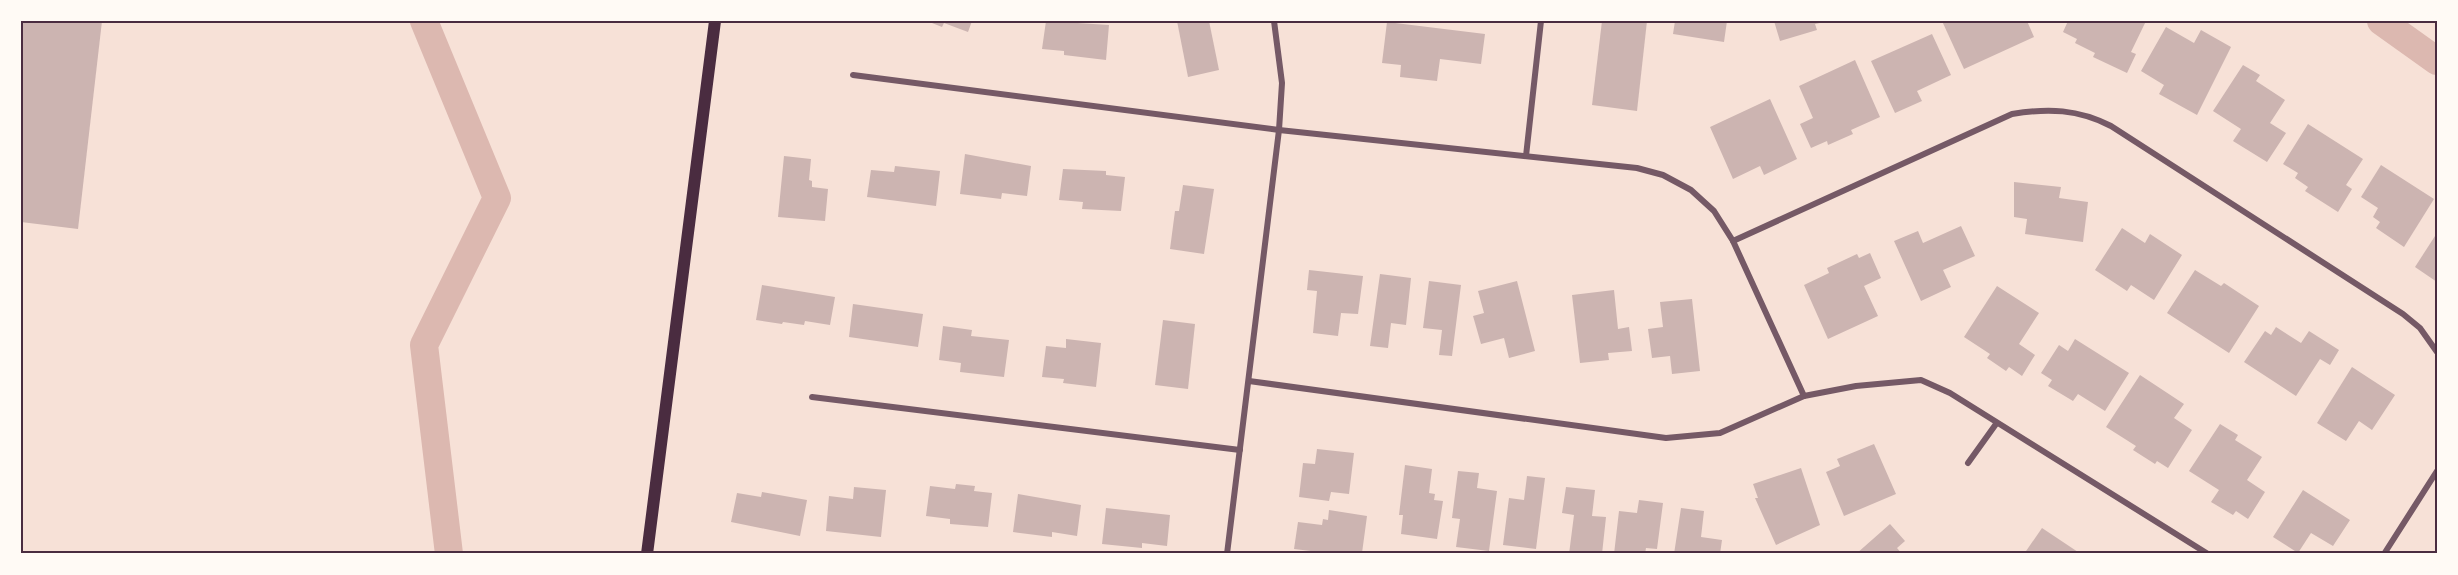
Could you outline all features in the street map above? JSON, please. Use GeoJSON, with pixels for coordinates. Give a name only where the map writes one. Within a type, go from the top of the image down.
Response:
{"type":"FeatureCollection","features":[{"type":"Feature","properties":{"kind":"main road"},"geometry":{"type":"LineString","coordinates":[[647,554],[715,21]]}},
{"type":"Feature","properties":{"kind":"street"},"geometry":{"type":"LineString","coordinates":[[1227,554],[1279,130],[1282,83],[1274,21]]}},
{"type":"Feature","properties":{"kind":"street"},"geometry":{"type":"LineString","coordinates":[[1526,156],[1541,21]]}},
{"type":"Feature","properties":{"kind":"street"},"geometry":{"type":"LineString","coordinates":[[853,75],[1279,130],[1637,168],[1663,175],[1690,190],[1714,211],[1733,241],[1804,396]]}},
{"type":"Feature","properties":{"kind":"street"},"geometry":{"type":"LineString","coordinates":[[1733,241],[2012,114],[2042,109],[2070,111],[2111,126],[2403,314],[2420,328],[2437,352]]}},
{"type":"Feature","properties":{"kind":"street"},"geometry":{"type":"LineString","coordinates":[[1248,381],[1666,438],[1720,434],[1804,396],[1856,386],[1921,380],[1950,393],[1996,424],[2208,554]]}},
{"type":"Feature","properties":{"kind":"street"},"geometry":{"type":"LineString","coordinates":[[812,397],[1240,450]]}},
{"type":"Feature","properties":{"kind":"street"},"geometry":{"type":"LineString","coordinates":[[1968,463],[1996,424]]}},
{"type":"Feature","properties":{"kind":"street"},"geometry":{"type":"LineString","coordinates":[[2384,554],[2437,471]]}},
{"type":"Feature","properties":{"kind":"building"},"geometry":{"type":"Polygon","coordinates":[[[21,21],[102,21],[78,229],[21,222],[21,21]]]}},
{"type":"Feature","properties":{"kind":"building"},"geometry":{"type":"Polygon","coordinates":[[[927,21],[972,21],[968,32],[944,23],[942,27],[927,21]]]}},
{"type":"Feature","properties":{"kind":"building"},"geometry":{"type":"Polygon","coordinates":[[[1046,21],[1109,25],[1106,60],[1064,55],[1064,51],[1042,49],[1046,21]]]}},
{"type":"Feature","properties":{"kind":"building"},"geometry":{"type":"Polygon","coordinates":[[[1177,21],[1209,21],[1219,70],[1188,77],[1177,21]]]}},
{"type":"Feature","properties":{"kind":"building"},"geometry":{"type":"Polygon","coordinates":[[[1602,21],[1647,21],[1637,111],[1592,105],[1602,21]]]}},
{"type":"Feature","properties":{"kind":"building"},"geometry":{"type":"Polygon","coordinates":[[[1675,21],[1727,21],[1724,42],[1673,34],[1675,21]]]}},
{"type":"Feature","properties":{"kind":"building"},"geometry":{"type":"Polygon","coordinates":[[[1774,21],[1825,22],[1815,24],[1817,30],[1780,41],[1774,21]]]}},
{"type":"Feature","properties":{"kind":"building"},"geometry":{"type":"Polygon","coordinates":[[[1942,21],[2027,21],[2034,37],[1964,69],[1942,21]]]}},
{"type":"Feature","properties":{"kind":"building"},"geometry":{"type":"Polygon","coordinates":[[[2068,21],[2146,21],[2131,52],[2136,54],[2127,73],[2093,57],[2095,53],[2075,43],[2077,39],[2063,32],[2068,21]]]}},
{"type":"Feature","properties":{"kind":"building"},"geometry":{"type":"Polygon","coordinates":[[[1387,22],[1485,34],[1481,64],[1440,59],[1437,81],[1400,77],[1401,65],[1382,63],[1387,22]]]}},
{"type":"Feature","properties":{"kind":"building"},"geometry":{"type":"Polygon","coordinates":[[[2166,27],[2194,43],[2201,30],[2231,47],[2197,115],[2159,94],[2164,85],[2141,71],[2166,27]]]}},
{"type":"Feature","properties":{"kind":"building"},"geometry":{"type":"Polygon","coordinates":[[[1932,34],[1951,75],[1917,91],[1922,101],[1895,113],[1871,61],[1932,34]]]}},
{"type":"Feature","properties":{"kind":"building"},"geometry":{"type":"Polygon","coordinates":[[[1855,60],[1880,117],[1851,130],[1853,134],[1828,145],[1827,141],[1811,148],[1800,124],[1813,118],[1799,86],[1855,60]]]}},
{"type":"Feature","properties":{"kind":"building"},"geometry":{"type":"Polygon","coordinates":[[[2243,65],[2260,75],[2256,81],[2285,100],[2270,123],[2286,133],[2267,162],[2233,141],[2241,129],[2213,111],[2243,65]]]}},
{"type":"Feature","properties":{"kind":"building"},"geometry":{"type":"Polygon","coordinates":[[[1770,99],[1797,159],[1764,175],[1760,166],[1733,179],[1710,127],[1770,99]]]}},
{"type":"Feature","properties":{"kind":"building"},"geometry":{"type":"Polygon","coordinates":[[[2308,124],[2363,159],[2346,185],[2352,189],[2338,212],[2305,191],[2308,187],[2295,178],[2298,173],[2283,164],[2308,124]]]}},
{"type":"Feature","properties":{"kind":"building"},"geometry":{"type":"Polygon","coordinates":[[[965,154],[1031,166],[1027,196],[1002,193],[1001,199],[960,194],[965,154]]]}},
{"type":"Feature","properties":{"kind":"building"},"geometry":{"type":"Polygon","coordinates":[[[784,156],[811,159],[809,180],[812,181],[812,187],[828,189],[825,221],[778,217],[784,156]]]}},
{"type":"Feature","properties":{"kind":"building"},"geometry":{"type":"Polygon","coordinates":[[[2381,165],[2434,199],[2404,247],[2376,228],[2380,222],[2373,217],[2378,208],[2361,197],[2381,165]]]}},
{"type":"Feature","properties":{"kind":"building"},"geometry":{"type":"Polygon","coordinates":[[[895,166],[940,171],[936,206],[867,197],[871,170],[894,172],[895,166]]]}},
{"type":"Feature","properties":{"kind":"building"},"geometry":{"type":"Polygon","coordinates":[[[1063,169],[1106,171],[1106,175],[1125,177],[1121,211],[1082,209],[1083,202],[1059,200],[1063,169]]]}},
{"type":"Feature","properties":{"kind":"building"},"geometry":{"type":"Polygon","coordinates":[[[2014,182],[2061,187],[2059,198],[2088,202],[2083,242],[2025,234],[2027,219],[2014,217],[2014,182]]]}},
{"type":"Feature","properties":{"kind":"building"},"geometry":{"type":"Polygon","coordinates":[[[1183,185],[1214,189],[1204,254],[1170,249],[1175,211],[1179,211],[1183,185]]]}},
{"type":"Feature","properties":{"kind":"building"},"geometry":{"type":"Polygon","coordinates":[[[1961,226],[1975,256],[1943,270],[1951,287],[1921,301],[1894,241],[1918,231],[1923,243],[1961,226]]]}},
{"type":"Feature","properties":{"kind":"building"},"geometry":{"type":"Polygon","coordinates":[[[2122,228],[2145,243],[2150,234],[2182,255],[2154,300],[2131,285],[2127,291],[2095,270],[2122,228]]]}},
{"type":"Feature","properties":{"kind":"building"},"geometry":{"type":"Polygon","coordinates":[[[2435,236],[2437,237],[2437,282],[2415,267],[2435,236]]]}},
{"type":"Feature","properties":{"kind":"building"},"geometry":{"type":"Polygon","coordinates":[[[1870,253],[1881,278],[1864,286],[1878,316],[1828,339],[1804,285],[1829,273],[1827,268],[1857,254],[1859,258],[1870,253]]]}},
{"type":"Feature","properties":{"kind":"building"},"geometry":{"type":"Polygon","coordinates":[[[1309,270],[1363,276],[1358,314],[1341,313],[1338,336],[1313,333],[1317,291],[1307,290],[1309,270]]]}},
{"type":"Feature","properties":{"kind":"building"},"geometry":{"type":"Polygon","coordinates":[[[2195,270],[2221,286],[2224,283],[2259,306],[2229,353],[2167,313],[2195,270]]]}},
{"type":"Feature","properties":{"kind":"building"},"geometry":{"type":"Polygon","coordinates":[[[1380,274],[1411,278],[1406,325],[1391,323],[1388,348],[1370,346],[1380,274]]]}},
{"type":"Feature","properties":{"kind":"building"},"geometry":{"type":"Polygon","coordinates":[[[1429,281],[1461,285],[1452,356],[1439,355],[1442,330],[1423,328],[1429,281]]]}},
{"type":"Feature","properties":{"kind":"building"},"geometry":{"type":"Polygon","coordinates":[[[1517,281],[1535,351],[1509,358],[1504,338],[1481,344],[1473,316],[1484,313],[1478,291],[1517,281]]]}},
{"type":"Feature","properties":{"kind":"building"},"geometry":{"type":"Polygon","coordinates":[[[762,285],[835,297],[830,325],[805,321],[804,325],[756,320],[762,285]]]}},
{"type":"Feature","properties":{"kind":"building"},"geometry":{"type":"Polygon","coordinates":[[[1997,286],[2039,313],[2019,344],[2035,355],[2022,376],[2009,367],[2006,371],[1987,358],[1990,354],[1964,337],[1997,286]]]}},
{"type":"Feature","properties":{"kind":"building"},"geometry":{"type":"Polygon","coordinates":[[[1614,290],[1618,329],[1629,327],[1632,351],[1608,353],[1609,360],[1580,363],[1572,295],[1614,290]]]}},
{"type":"Feature","properties":{"kind":"building"},"geometry":{"type":"Polygon","coordinates":[[[1692,299],[1700,371],[1672,374],[1670,356],[1652,358],[1648,329],[1663,327],[1660,302],[1692,299]]]}},
{"type":"Feature","properties":{"kind":"building"},"geometry":{"type":"Polygon","coordinates":[[[853,304],[923,314],[918,347],[849,337],[853,304]]]}},
{"type":"Feature","properties":{"kind":"building"},"geometry":{"type":"Polygon","coordinates":[[[1163,320],[1195,324],[1188,389],[1155,385],[1163,320]]]}},
{"type":"Feature","properties":{"kind":"building"},"geometry":{"type":"Polygon","coordinates":[[[943,326],[972,330],[971,336],[1009,340],[1004,377],[960,372],[961,363],[939,360],[943,326]]]}},
{"type":"Feature","properties":{"kind":"building"},"geometry":{"type":"Polygon","coordinates":[[[2276,327],[2301,343],[2309,331],[2339,350],[2330,365],[2320,359],[2296,396],[2244,362],[2265,331],[2271,335],[2276,327]]]}},
{"type":"Feature","properties":{"kind":"building"},"geometry":{"type":"Polygon","coordinates":[[[1066,339],[1101,343],[1096,387],[1063,383],[1064,379],[1042,377],[1046,346],[1066,348],[1066,339]]]}},
{"type":"Feature","properties":{"kind":"building"},"geometry":{"type":"Polygon","coordinates":[[[2075,339],[2129,373],[2105,411],[2078,394],[2073,401],[2048,386],[2052,380],[2041,373],[2059,345],[2068,351],[2075,339]]]}},
{"type":"Feature","properties":{"kind":"building"},"geometry":{"type":"Polygon","coordinates":[[[2352,367],[2395,395],[2372,430],[2359,421],[2346,441],[2317,423],[2352,367]]]}},
{"type":"Feature","properties":{"kind":"building"},"geometry":{"type":"Polygon","coordinates":[[[2140,375],[2184,404],[2174,418],[2192,430],[2168,468],[2157,461],[2155,464],[2133,450],[2136,446],[2106,427],[2140,375]]]}},
{"type":"Feature","properties":{"kind":"building"},"geometry":{"type":"Polygon","coordinates":[[[2220,424],[2238,435],[2235,440],[2262,457],[2247,480],[2265,492],[2248,519],[2236,511],[2233,515],[2211,502],[2219,490],[2189,471],[2220,424]]]}},
{"type":"Feature","properties":{"kind":"building"},"geometry":{"type":"Polygon","coordinates":[[[1874,444],[1896,494],[1844,516],[1826,472],[1840,466],[1837,459],[1874,444]]]}},
{"type":"Feature","properties":{"kind":"building"},"geometry":{"type":"Polygon","coordinates":[[[1317,449],[1354,453],[1349,494],[1331,492],[1329,501],[1299,497],[1303,463],[1315,464],[1317,449]]]}},
{"type":"Feature","properties":{"kind":"building"},"geometry":{"type":"Polygon","coordinates":[[[1405,465],[1432,469],[1429,493],[1435,494],[1434,500],[1443,501],[1437,539],[1401,534],[1403,515],[1399,515],[1405,465]]]}},
{"type":"Feature","properties":{"kind":"building"},"geometry":{"type":"Polygon","coordinates":[[[1801,468],[1820,525],[1776,545],[1755,498],[1758,498],[1753,484],[1801,468]]]}},
{"type":"Feature","properties":{"kind":"building"},"geometry":{"type":"Polygon","coordinates":[[[1458,471],[1479,473],[1477,488],[1497,491],[1489,551],[1456,547],[1460,519],[1452,518],[1458,471]]]}},
{"type":"Feature","properties":{"kind":"building"},"geometry":{"type":"Polygon","coordinates":[[[1527,476],[1545,478],[1536,549],[1503,545],[1509,498],[1524,500],[1527,476]]]}},
{"type":"Feature","properties":{"kind":"building"},"geometry":{"type":"Polygon","coordinates":[[[956,484],[975,486],[974,491],[992,493],[988,527],[950,524],[950,519],[926,516],[930,486],[955,489],[956,484]]]}},
{"type":"Feature","properties":{"kind":"building"},"geometry":{"type":"Polygon","coordinates":[[[854,487],[886,490],[881,537],[826,531],[829,496],[853,499],[854,487]]]}},
{"type":"Feature","properties":{"kind":"building"},"geometry":{"type":"Polygon","coordinates":[[[1566,487],[1595,490],[1592,516],[1606,517],[1602,554],[1569,554],[1574,515],[1562,513],[1566,487]]]}},
{"type":"Feature","properties":{"kind":"building"},"geometry":{"type":"Polygon","coordinates":[[[2303,490],[2350,520],[2333,546],[2311,533],[2298,553],[2273,537],[2303,490]]]}},
{"type":"Feature","properties":{"kind":"building"},"geometry":{"type":"Polygon","coordinates":[[[762,492],[807,500],[800,536],[731,522],[737,493],[761,497],[762,492]]]}},
{"type":"Feature","properties":{"kind":"building"},"geometry":{"type":"Polygon","coordinates":[[[1018,494],[1081,505],[1077,536],[1052,532],[1052,537],[1013,532],[1018,494]]]}},
{"type":"Feature","properties":{"kind":"building"},"geometry":{"type":"Polygon","coordinates":[[[1639,500],[1663,503],[1657,549],[1646,548],[1645,554],[1614,554],[1619,511],[1637,513],[1639,500]]]}},
{"type":"Feature","properties":{"kind":"building"},"geometry":{"type":"Polygon","coordinates":[[[1106,508],[1170,515],[1167,546],[1142,543],[1142,548],[1102,544],[1106,508]]]}},
{"type":"Feature","properties":{"kind":"building"},"geometry":{"type":"Polygon","coordinates":[[[1681,508],[1704,511],[1701,537],[1722,540],[1720,554],[1674,554],[1681,508]]]}},
{"type":"Feature","properties":{"kind":"building"},"geometry":{"type":"Polygon","coordinates":[[[1329,510],[1367,516],[1362,553],[1343,551],[1343,554],[1336,554],[1294,549],[1298,522],[1322,525],[1323,519],[1328,520],[1329,510]]]}},
{"type":"Feature","properties":{"kind":"building"},"geometry":{"type":"Polygon","coordinates":[[[1890,524],[1905,541],[1897,548],[1902,554],[1856,554],[1890,524]]]}},
{"type":"Feature","properties":{"kind":"building"},"geometry":{"type":"Polygon","coordinates":[[[2042,528],[2078,552],[2076,554],[2024,554],[2042,528]]]}},
{"type":"Feature","properties":{"kind":"waterway"},"geometry":{"type":"LineString","coordinates":[[424,21],[497,198],[424,345],[449,554]]}},
{"type":"Feature","properties":{"kind":"waterway"},"geometry":{"type":"LineString","coordinates":[[2381,21],[2437,61]]}}]}
